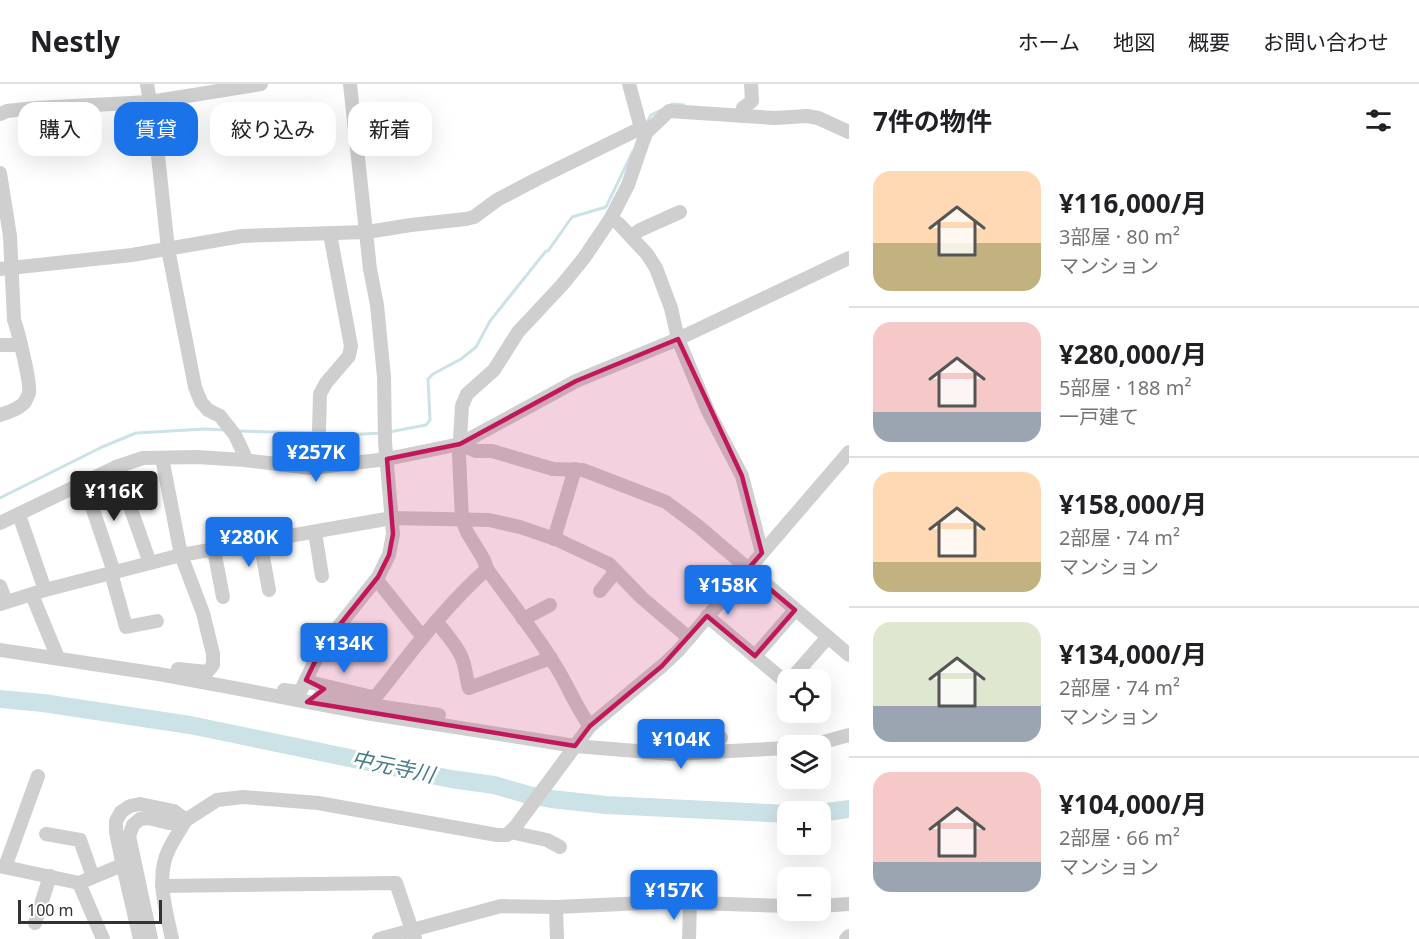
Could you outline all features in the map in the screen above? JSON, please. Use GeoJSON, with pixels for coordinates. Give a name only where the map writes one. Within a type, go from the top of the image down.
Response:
{"type":"FeatureCollection","features":[{"type":"Feature","properties":{"kind":"street"},"geometry":{"type":"LineString","coordinates":[[147,84],[150,102],[261,84]]}},
{"type":"Feature","properties":{"kind":"street"},"geometry":{"type":"LineString","coordinates":[[232,688],[240,683],[300,692],[322,647],[375,581],[389,555],[393,534],[385,442],[384,377],[350,84]]}},
{"type":"Feature","properties":{"kind":"street"},"geometry":{"type":"LineString","coordinates":[[590,726],[551,658],[487,569],[467,532],[462,519],[459,456],[462,406],[467,394],[494,370],[518,332],[584,258],[628,185],[644,130],[629,84]]}},
{"type":"Feature","properties":{"kind":"street"},"geometry":{"type":"LineString","coordinates":[[742,116],[743,108],[752,100],[751,84]]}},
{"type":"Feature","properties":{"kind":"street"},"geometry":{"type":"LineString","coordinates":[[0,114],[35,108],[114,104]]}},
{"type":"Feature","properties":{"kind":"street"},"geometry":{"type":"LineString","coordinates":[[5,268],[88,261],[242,236],[367,232],[466,219],[474,217],[507,195],[644,130],[669,111],[775,118],[807,116],[818,118],[849,132]]}},
{"type":"Feature","properties":{"kind":"street"},"geometry":{"type":"LineString","coordinates":[[158,156],[168,249],[195,387],[201,402],[208,410],[220,416],[235,435],[244,454],[244,460]]}},
{"type":"Feature","properties":{"kind":"street"},"geometry":{"type":"LineString","coordinates":[[0,173],[10,236],[5,268],[29,393],[24,403],[0,415]]}},
{"type":"Feature","properties":{"kind":"street"},"geometry":{"type":"LineString","coordinates":[[631,236],[680,212]]}},
{"type":"Feature","properties":{"kind":"street"},"geometry":{"type":"LineString","coordinates":[[610,218],[631,236],[656,268],[671,308],[678,339],[708,411],[742,476],[762,553]]}},
{"type":"Feature","properties":{"kind":"street"},"geometry":{"type":"LineString","coordinates":[[318,467],[320,394],[326,383],[349,356],[351,346],[330,234]]}},
{"type":"Feature","properties":{"kind":"street"},"geometry":{"type":"LineString","coordinates":[[0,523],[116,467],[143,458],[244,460],[311,468],[387,459],[460,444],[576,381],[678,339],[849,258]]}},
{"type":"Feature","properties":{"kind":"street"},"geometry":{"type":"LineString","coordinates":[[0,345],[21,345]]}},
{"type":"Feature","properties":{"kind":"street"},"geometry":{"type":"LineString","coordinates":[[460,444],[553,469],[583,470],[666,502],[698,526],[849,655]]}},
{"type":"Feature","properties":{"kind":"street"},"geometry":{"type":"LineString","coordinates":[[172,939],[162,886],[162,872],[168,851],[186,820],[217,800],[243,797],[318,803],[507,835],[590,726],[662,666],[689,638],[849,452]]}},
{"type":"Feature","properties":{"kind":"street"},"geometry":{"type":"LineString","coordinates":[[159,674],[171,668],[207,672],[213,665],[213,654],[204,613],[182,555],[162,458]]}},
{"type":"Feature","properties":{"kind":"street"},"geometry":{"type":"LineString","coordinates":[[116,467],[150,563]]}},
{"type":"Feature","properties":{"kind":"street"},"geometry":{"type":"LineString","coordinates":[[554,539],[575,470]]}},
{"type":"Feature","properties":{"kind":"street"},"geometry":{"type":"LineString","coordinates":[[84,483],[113,573],[126,627],[157,621]]}},
{"type":"Feature","properties":{"kind":"street"},"geometry":{"type":"LineString","coordinates":[[19,515],[58,658]]}},
{"type":"Feature","properties":{"kind":"street"},"geometry":{"type":"LineString","coordinates":[[0,586],[3,603],[182,555],[392,518],[489,520],[554,539],[609,564],[642,598],[689,638]]}},
{"type":"Feature","properties":{"kind":"street"},"geometry":{"type":"LineString","coordinates":[[315,532],[322,576]]}},
{"type":"Feature","properties":{"kind":"street"},"geometry":{"type":"LineString","coordinates":[[260,542],[269,590]]}},
{"type":"Feature","properties":{"kind":"street"},"geometry":{"type":"LineString","coordinates":[[214,550],[223,597]]}},
{"type":"Feature","properties":{"kind":"street"},"geometry":{"type":"LineString","coordinates":[[307,702],[316,695],[364,702],[378,694],[436,621],[487,569]]}},
{"type":"Feature","properties":{"kind":"street"},"geometry":{"type":"LineString","coordinates":[[600,591],[616,571]]}},
{"type":"Feature","properties":{"kind":"street"},"geometry":{"type":"LineString","coordinates":[[375,581],[381,585],[424,636]]}},
{"type":"Feature","properties":{"kind":"street"},"geometry":{"type":"LineString","coordinates":[[523,619],[550,605]]}},
{"type":"Feature","properties":{"kind":"street"},"geometry":{"type":"LineString","coordinates":[[755,656],[795,610]]}},
{"type":"Feature","properties":{"kind":"street"},"geometry":{"type":"LineString","coordinates":[[707,616],[782,679],[791,679],[828,637]]}},
{"type":"Feature","properties":{"kind":"street"},"geometry":{"type":"LineString","coordinates":[[436,621],[461,654],[469,688],[551,658]]}},
{"type":"Feature","properties":{"kind":"street"},"geometry":{"type":"LineString","coordinates":[[0,650],[159,674],[574,749],[664,753],[777,749]]}},
{"type":"Feature","properties":{"kind":"street"},"geometry":{"type":"LineString","coordinates":[[306,680],[372,697],[378,706],[439,715]]}},
{"type":"Feature","properties":{"kind":"street"},"geometry":{"type":"LineString","coordinates":[[827,735],[849,725]]}},
{"type":"Feature","properties":{"kind":"street"},"geometry":{"type":"LineString","coordinates":[[831,740],[849,735]]}},
{"type":"Feature","properties":{"kind":"street"},"geometry":{"type":"LineString","coordinates":[[664,753],[666,747],[721,738]]}},
{"type":"Feature","properties":{"kind":"street"},"geometry":{"type":"LineString","coordinates":[[38,776],[3,866],[79,883],[129,864]]}},
{"type":"Feature","properties":{"kind":"street"},"geometry":{"type":"LineString","coordinates":[[152,939],[129,864],[116,832],[116,821],[120,812],[130,806],[140,804],[174,812],[186,820]]}},
{"type":"Feature","properties":{"kind":"street"},"geometry":{"type":"LineString","coordinates":[[513,829],[547,840],[560,848]]}},
{"type":"Feature","properties":{"kind":"street"},"geometry":{"type":"LineString","coordinates":[[46,834],[80,840],[93,877]]}},
{"type":"Feature","properties":{"kind":"street"},"geometry":{"type":"LineString","coordinates":[[129,864],[140,939]]}},
{"type":"Feature","properties":{"kind":"street"},"geometry":{"type":"LineString","coordinates":[[35,922],[50,876]]}},
{"type":"Feature","properties":{"kind":"street"},"geometry":{"type":"LineString","coordinates":[[79,883],[102,939]]}},
{"type":"Feature","properties":{"kind":"street"},"geometry":{"type":"LineString","coordinates":[[162,886],[396,883],[413,934]]}},
{"type":"Feature","properties":{"kind":"street"},"geometry":{"type":"LineString","coordinates":[[379,939],[413,934],[501,906],[556,907],[666,902],[777,906]]}},
{"type":"Feature","properties":{"kind":"street"},"geometry":{"type":"LineString","coordinates":[[689,939],[690,902]]}},
{"type":"Feature","properties":{"kind":"street"},"geometry":{"type":"LineString","coordinates":[[831,905],[849,904]]}},
{"type":"Feature","properties":{"kind":"street"},"geometry":{"type":"LineString","coordinates":[[556,907],[557,939]]}},
{"type":"Feature","properties":{"kind":"highlighted area"},"geometry":{"type":"Polygon","coordinates":[[[678,339],[742,476],[762,553],[747,570],[795,610],[755,656],[707,616],[662,666],[590,726],[575,746],[307,702],[324,689],[306,680],[322,647],[378,577],[389,555],[393,534],[387,459],[460,444],[576,381],[678,339]]]}},
{"type":"Feature","properties":{"kind":"waterway"},"geometry":{"type":"LineString","coordinates":[[670,106],[672,104],[684,105]]}},
{"type":"Feature","properties":{"kind":"waterway"},"geometry":{"type":"LineString","coordinates":[[645,126],[651,115],[661,110]]}},
{"type":"Feature","properties":{"kind":"waterway"},"geometry":{"type":"LineString","coordinates":[[389,432],[426,425],[430,420],[428,379],[476,347],[490,321],[548,251],[572,217],[606,207],[633,151]]}},
{"type":"Feature","properties":{"kind":"waterway"},"geometry":{"type":"LineString","coordinates":[[0,498],[102,447],[136,433],[226,430]]}},
{"type":"Feature","properties":{"kind":"waterway"},"geometry":{"type":"LineString","coordinates":[[239,431],[316,433]]}},
{"type":"Feature","properties":{"kind":"waterway"},"geometry":{"type":"LineString","coordinates":[[323,434],[382,433]]}},
{"type":"Feature","properties":{"kind":"waterway","name":"中元寺川"},"geometry":{"type":"LineString","coordinates":[[0,699],[43,703],[190,725],[451,779],[494,785],[551,799],[606,805],[777,813]]}},
{"type":"Feature","properties":{"kind":"waterway","name":"中元寺川"},"geometry":{"type":"LineString","coordinates":[[831,811],[849,809]]}}]}
